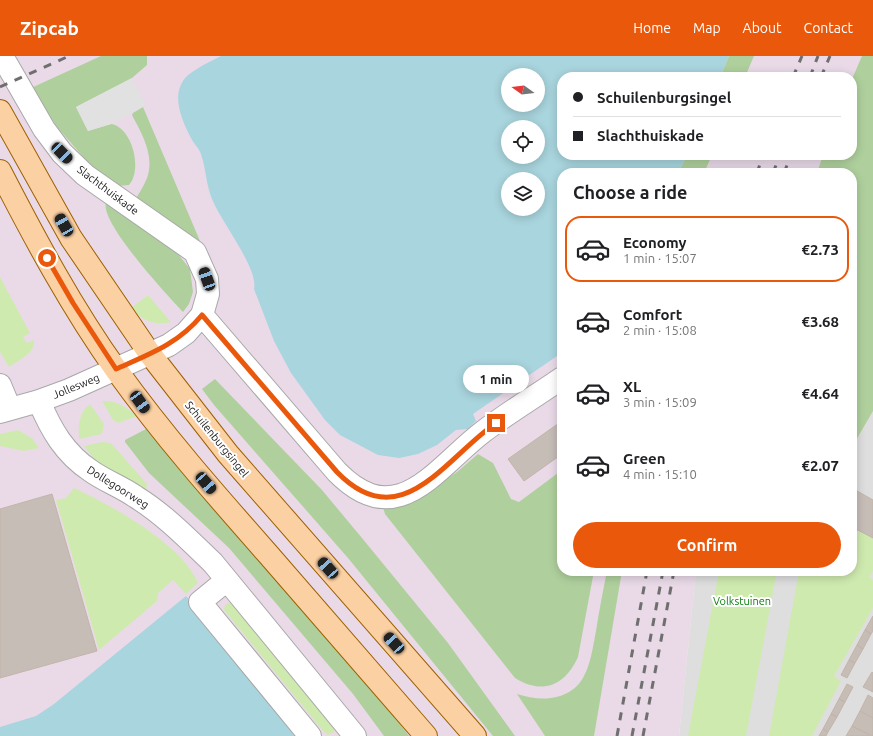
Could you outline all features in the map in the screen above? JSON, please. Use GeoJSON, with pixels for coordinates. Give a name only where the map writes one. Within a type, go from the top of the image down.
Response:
{"type":"FeatureCollection","features":[{"type":"Feature","properties":{"kind":"main road","name":"Schuilenburgsingel"},"geometry":{"type":"LineString","coordinates":[[0,112],[72,238],[150,354],[233,460],[475,736]]}},
{"type":"Feature","properties":{"kind":"main road"},"geometry":{"type":"LineString","coordinates":[[0,171],[27,224],[73,303],[116,369],[148,413],[196,472],[426,736]]}},
{"type":"Feature","properties":{"kind":"street","name":"Slachthuiskade"},"geometry":{"type":"LineString","coordinates":[[2,56],[44,129],[62,153],[85,175],[195,252],[207,279],[208,294],[202,315],[186,333],[169,345],[150,354]]}},
{"type":"Feature","properties":{"kind":"street"},"geometry":{"type":"LineString","coordinates":[[202,315],[337,472],[347,482],[374,496],[400,496],[415,490],[483,432],[557,381]]}},
{"type":"Feature","properties":{"kind":"street","name":"Jollesweg"},"geometry":{"type":"LineString","coordinates":[[5,411],[39,401],[150,354]]}},
{"type":"Feature","properties":{"kind":"street"},"geometry":{"type":"LineString","coordinates":[[0,385],[5,411]]}},
{"type":"Feature","properties":{"kind":"street","name":"Dollegoorweg"},"geometry":{"type":"LineString","coordinates":[[39,401],[51,429],[73,457],[91,472],[136,497],[164,518],[188,539],[227,580],[355,736]]}},
{"type":"Feature","properties":{"kind":"street"},"geometry":{"type":"LineString","coordinates":[[227,580],[200,602],[310,736]]}},
{"type":"Feature","properties":{"kind":"shaded area"},"geometry":{"type":"Polygon","coordinates":[[[0,56],[873,56],[857,115],[857,72],[557,72],[557,160],[843,160],[840,168],[557,168],[557,576],[695,576],[679,736],[0,736],[0,56]]]}},
{"type":"Feature","properties":{"kind":"shaded area"},"geometry":{"type":"Polygon","coordinates":[[[873,75],[873,736],[679,736],[695,576],[857,576],[857,168],[852,168],[852,160],[857,160],[857,136],[873,75]]]}},
{"type":"Feature","properties":{"kind":"shaded area"},"geometry":{"type":"Polygon","coordinates":[[[132,78],[146,105],[111,124],[88,131],[76,107],[132,78]]]}},
{"type":"Feature","properties":{"kind":"green space"},"geometry":{"type":"Polygon","coordinates":[[[101,56],[147,56],[147,65],[132,78],[76,107],[88,131],[111,124],[118,127],[130,140],[135,159],[135,169],[133,178],[129,185],[117,186],[94,169],[58,128],[31,88],[101,56]]]}},
{"type":"Feature","properties":{"kind":"green space"},"geometry":{"type":"Polygon","coordinates":[[[729,56],[754,56],[747,72],[722,72],[729,56]]]}},
{"type":"Feature","properties":{"kind":"green space"},"geometry":{"type":"Polygon","coordinates":[[[862,56],[873,56],[873,411],[857,438],[857,168],[819,168],[821,160],[857,160],[857,72],[855,72],[862,56]]]}},
{"type":"Feature","properties":{"kind":"green space"},"geometry":{"type":"Polygon","coordinates":[[[143,107],[200,241],[135,200],[146,181],[149,170],[146,145],[132,115],[143,107]]]}},
{"type":"Feature","properties":{"kind":"green space"},"geometry":{"type":"Polygon","coordinates":[[[684,160],[710,160],[706,168],[680,168],[684,160]]]}},
{"type":"Feature","properties":{"kind":"green space"},"geometry":{"type":"Polygon","coordinates":[[[106,203],[178,254],[190,269],[193,292],[189,304],[183,312],[150,276],[124,242],[113,226],[107,213],[106,203]]]}},
{"type":"Feature","properties":{"kind":"green space"},"geometry":{"type":"Polygon","coordinates":[[[0,277],[30,333],[23,337],[27,343],[34,340],[34,345],[30,352],[9,367],[0,352],[0,277]]]}},
{"type":"Feature","properties":{"kind":"green space"},"geometry":{"type":"Polygon","coordinates":[[[148,295],[171,322],[154,323],[144,319],[136,312],[132,307],[148,295]]]}},
{"type":"Feature","properties":{"kind":"green space"},"geometry":{"type":"Polygon","coordinates":[[[215,379],[322,490],[448,643],[515,736],[493,736],[348,558],[214,405],[202,389],[215,379]]]}},
{"type":"Feature","properties":{"kind":"green space"},"geometry":{"type":"Polygon","coordinates":[[[102,401],[117,403],[137,416],[118,423],[113,420],[102,401]]]}},
{"type":"Feature","properties":{"kind":"green space"},"geometry":{"type":"Polygon","coordinates":[[[90,404],[104,424],[102,434],[79,439],[79,424],[81,415],[90,404]]]}},
{"type":"Feature","properties":{"kind":"green space"},"geometry":{"type":"Polygon","coordinates":[[[146,429],[384,703],[409,736],[384,736],[353,694],[229,548],[149,473],[125,442],[125,440],[146,429]]]}},
{"type":"Feature","properties":{"kind":"green space"},"geometry":{"type":"Polygon","coordinates":[[[18,430],[33,439],[39,448],[24,451],[0,446],[0,434],[18,430]]]}},
{"type":"Feature","properties":{"kind":"green space"},"geometry":{"type":"Polygon","coordinates":[[[102,442],[111,443],[147,484],[146,492],[99,465],[84,446],[102,442]]]}},
{"type":"Feature","properties":{"kind":"green space"},"geometry":{"type":"Polygon","coordinates":[[[478,454],[493,463],[511,499],[519,502],[557,474],[557,576],[593,576],[578,657],[573,667],[566,675],[552,685],[534,686],[515,678],[385,514],[382,504],[416,498],[457,472],[478,454]]]}},
{"type":"Feature","properties":{"kind":"green space"},"geometry":{"type":"Polygon","coordinates":[[[74,488],[125,515],[161,540],[190,568],[198,583],[186,594],[173,580],[158,593],[157,601],[99,650],[56,500],[66,498],[74,488]]]}},
{"type":"Feature","properties":{"kind":"green space"},"geometry":{"type":"Polygon","coordinates":[[[857,530],[873,538],[873,571],[869,577],[873,580],[873,608],[834,676],[841,681],[812,736],[769,736],[798,576],[857,576],[857,530]]]}},
{"type":"Feature","properties":{"kind":"green space"},"geometry":{"type":"Polygon","coordinates":[[[606,576],[621,576],[594,736],[545,736],[517,694],[536,698],[555,697],[563,695],[578,684],[584,676],[590,660],[606,576]]]}},
{"type":"Feature","properties":{"kind":"green space","name":"Volkstuinen"},"geometry":{"type":"Polygon","coordinates":[[[718,576],[776,576],[746,736],[688,736],[718,576]]]}},
{"type":"Feature","properties":{"kind":"green space"},"geometry":{"type":"Polygon","coordinates":[[[228,603],[233,603],[335,728],[334,732],[328,735],[323,731],[224,610],[225,605],[228,603]]]}},
{"type":"Feature","properties":{"kind":"water"},"geometry":{"type":"Polygon","coordinates":[[[221,56],[729,56],[722,72],[557,72],[557,160],[684,160],[680,168],[557,168],[557,356],[473,414],[476,421],[468,429],[456,430],[437,445],[418,454],[399,458],[378,455],[340,435],[325,420],[291,373],[274,341],[254,289],[254,280],[251,269],[216,208],[208,188],[201,154],[191,139],[181,116],[178,101],[180,87],[183,81],[195,70],[221,56]]]}},
{"type":"Feature","properties":{"kind":"water"},"geometry":{"type":"Polygon","coordinates":[[[186,596],[302,736],[0,736],[0,727],[36,716],[54,704],[186,596]]]}},
{"type":"Feature","properties":{"kind":"building"},"geometry":{"type":"Polygon","coordinates":[[[557,425],[557,458],[524,481],[508,459],[557,425]]]}},
{"type":"Feature","properties":{"kind":"building"},"geometry":{"type":"Polygon","coordinates":[[[857,491],[873,500],[873,538],[857,530],[857,491]]]}},
{"type":"Feature","properties":{"kind":"building"},"geometry":{"type":"Polygon","coordinates":[[[52,494],[97,651],[0,678],[0,509],[52,494]]]}},
{"type":"Feature","properties":{"kind":"building"},"geometry":{"type":"Polygon","coordinates":[[[873,616],[873,631],[871,634],[865,630],[873,616]]]}},
{"type":"Feature","properties":{"kind":"building"},"geometry":{"type":"Polygon","coordinates":[[[865,630],[871,634],[863,649],[857,645],[865,630]]]}},
{"type":"Feature","properties":{"kind":"building"},"geometry":{"type":"Polygon","coordinates":[[[857,645],[863,649],[855,663],[849,660],[857,645]]]}},
{"type":"Feature","properties":{"kind":"building"},"geometry":{"type":"Polygon","coordinates":[[[849,660],[855,663],[847,678],[841,675],[849,660]]]}},
{"type":"Feature","properties":{"kind":"building"},"geometry":{"type":"Polygon","coordinates":[[[872,672],[873,673],[873,692],[863,687],[872,672]]]}},
{"type":"Feature","properties":{"kind":"building"},"geometry":{"type":"Polygon","coordinates":[[[847,684],[853,687],[845,702],[839,699],[847,684]]]}},
{"type":"Feature","properties":{"kind":"building"},"geometry":{"type":"Polygon","coordinates":[[[868,695],[873,698],[873,718],[860,711],[868,695]]]}},
{"type":"Feature","properties":{"kind":"building"},"geometry":{"type":"Polygon","coordinates":[[[839,699],[845,702],[837,717],[831,714],[839,699]]]}},
{"type":"Feature","properties":{"kind":"building"},"geometry":{"type":"Polygon","coordinates":[[[860,711],[873,718],[873,736],[852,726],[860,711]]]}},
{"type":"Feature","properties":{"kind":"building"},"geometry":{"type":"Polygon","coordinates":[[[831,714],[837,717],[828,732],[823,729],[831,714]]]}},
{"type":"Feature","properties":{"kind":"building"},"geometry":{"type":"Polygon","coordinates":[[[852,726],[871,736],[846,736],[852,726]]]}},
{"type":"Feature","properties":{"kind":"building"},"geometry":{"type":"Polygon","coordinates":[[[823,729],[828,732],[826,736],[819,736],[823,729]]]}},
{"type":"Feature","properties":{"kind":"railway"},"geometry":{"type":"LineString","coordinates":[[0,87],[69,56]]}},
{"type":"Feature","properties":{"kind":"railway"},"geometry":{"type":"LineString","coordinates":[[795,72],[802,56]]}},
{"type":"Feature","properties":{"kind":"railway"},"geometry":{"type":"LineString","coordinates":[[812,72],[818,56]]}},
{"type":"Feature","properties":{"kind":"railway"},"geometry":{"type":"LineString","coordinates":[[823,72],[830,56]]}},
{"type":"Feature","properties":{"kind":"railway"},"geometry":{"type":"LineString","coordinates":[[759,168],[761,160]]}},
{"type":"Feature","properties":{"kind":"railway"},"geometry":{"type":"LineString","coordinates":[[775,168],[778,160]]}},
{"type":"Feature","properties":{"kind":"railway"},"geometry":{"type":"LineString","coordinates":[[786,168],[789,160]]}},
{"type":"Feature","properties":{"kind":"railway"},"geometry":{"type":"LineString","coordinates":[[617,736],[646,576]]}},
{"type":"Feature","properties":{"kind":"railway"},"geometry":{"type":"LineString","coordinates":[[632,736],[662,576]]}},
{"type":"Feature","properties":{"kind":"railway"},"geometry":{"type":"LineString","coordinates":[[643,736],[673,576]]}},
{"type":"Feature","properties":{"kind":"route"},"geometry":{"type":"LineString","coordinates":[[47,258],[73,303],[116,369],[169,345],[186,333],[202,315],[337,472],[347,482],[367,494],[393,497],[415,490],[422,486],[483,432],[496,423]]}}]}
